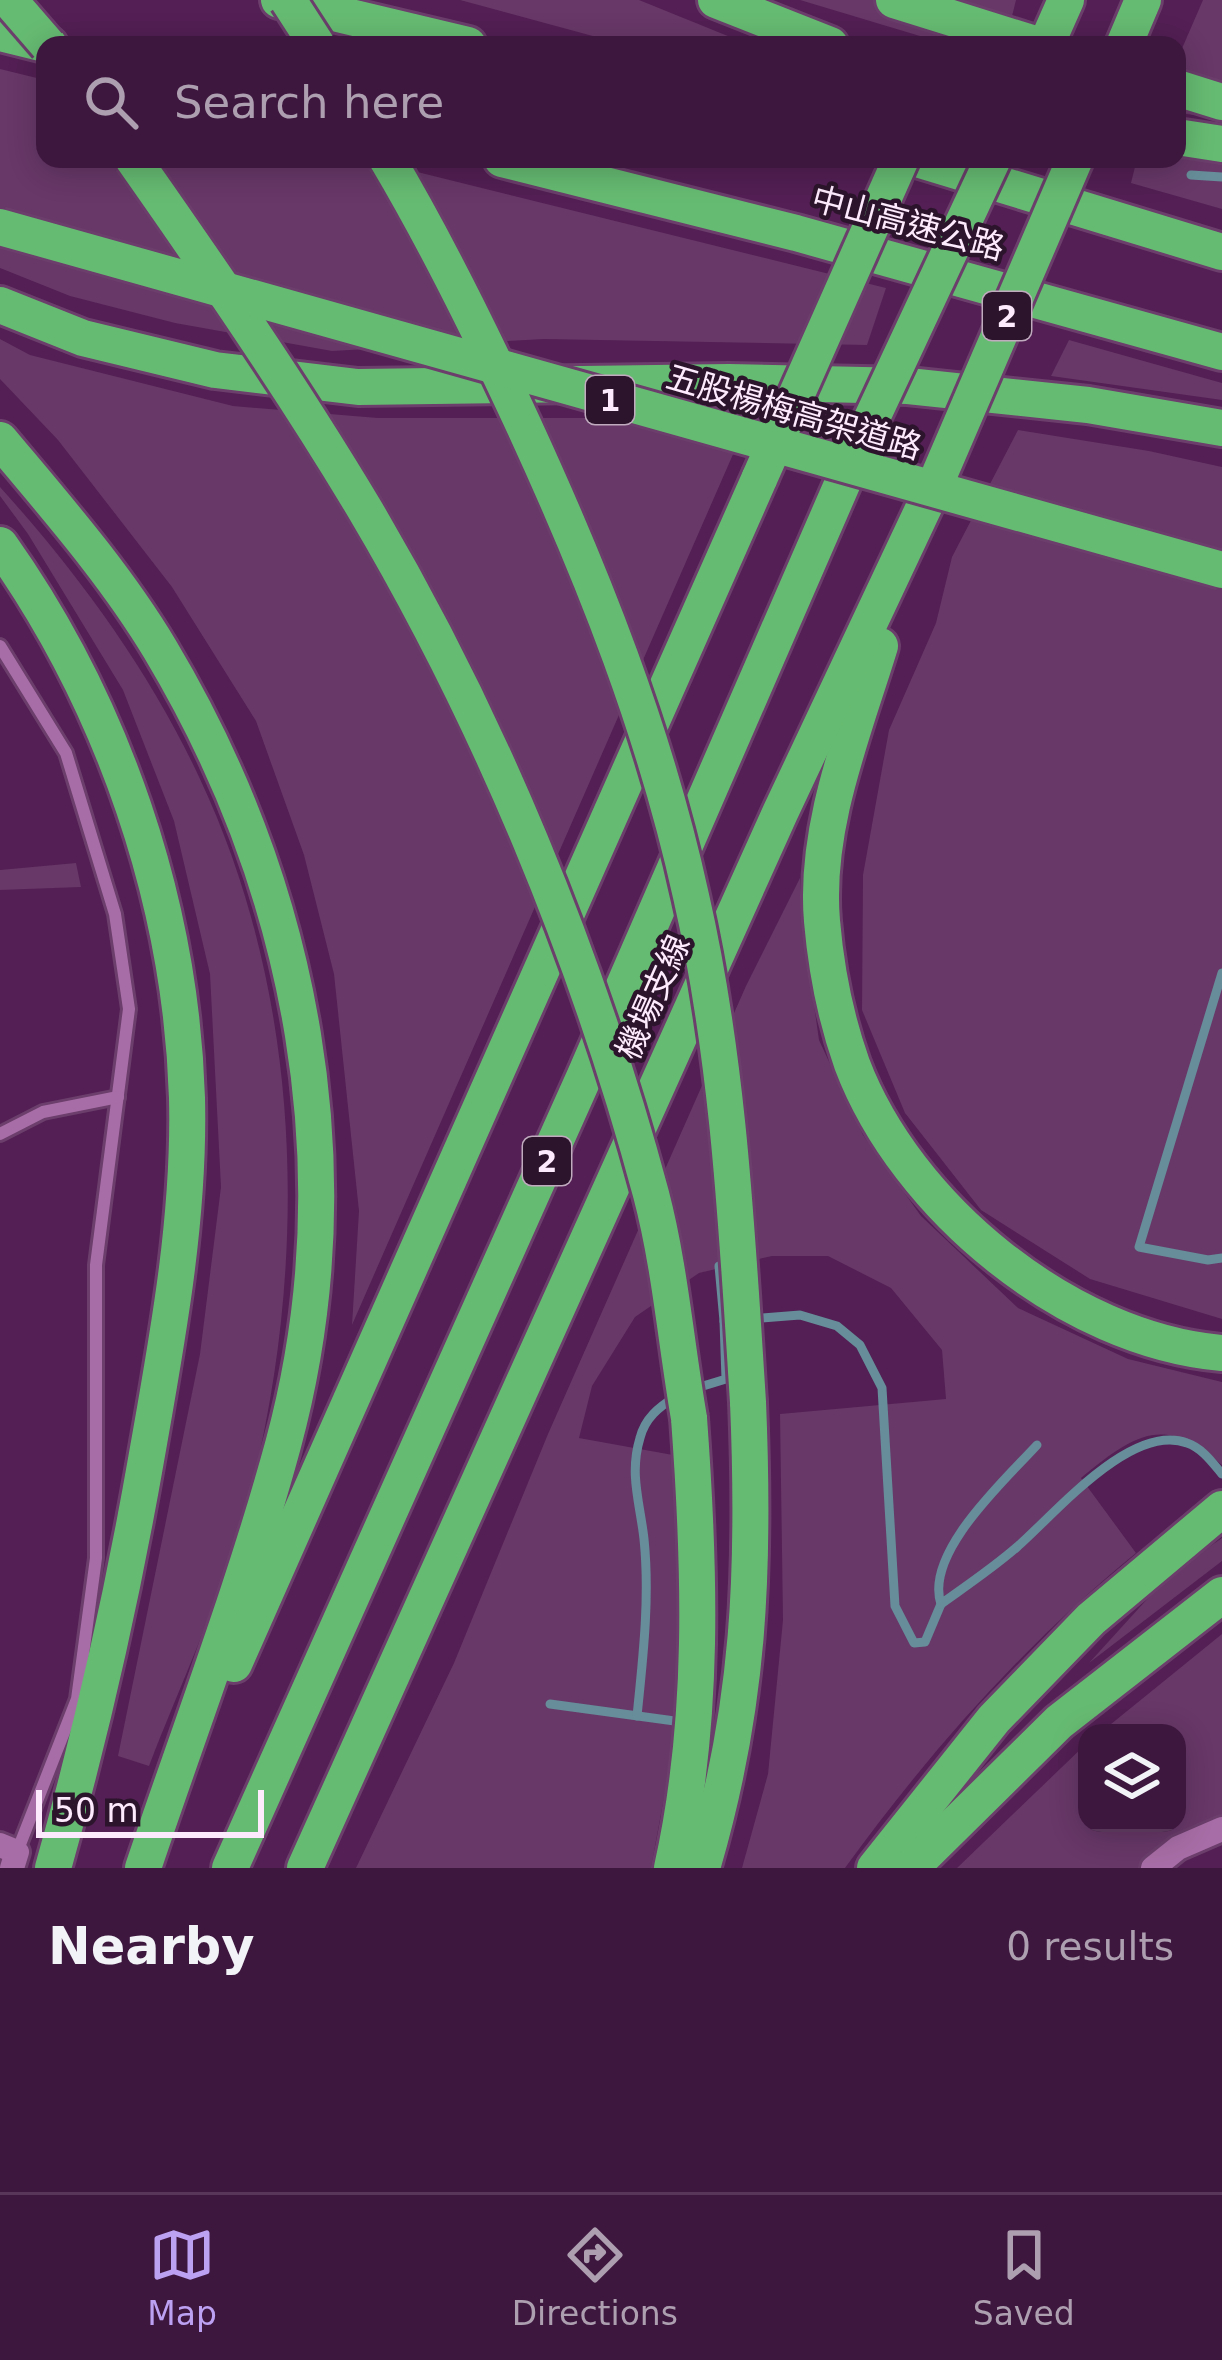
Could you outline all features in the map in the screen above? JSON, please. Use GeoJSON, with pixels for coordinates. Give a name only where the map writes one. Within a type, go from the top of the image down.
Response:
{"type":"FeatureCollection","features":[{"type":"Feature","properties":{"kind":"highway"},"geometry":{"type":"LineString","coordinates":[[9,0],[40,36]]}},
{"type":"Feature","properties":{"kind":"highway"},"geometry":{"type":"LineString","coordinates":[[284,0],[310,36]]}},
{"type":"Feature","properties":{"kind":"highway"},"geometry":{"type":"LineString","coordinates":[[284,0],[431,36]]}},
{"type":"Feature","properties":{"kind":"highway"},"geometry":{"type":"LineString","coordinates":[[716,0],[807,36]]}},
{"type":"Feature","properties":{"kind":"highway"},"geometry":{"type":"LineString","coordinates":[[894,0],[1012,36]]}},
{"type":"Feature","properties":{"kind":"highway"},"geometry":{"type":"LineString","coordinates":[[954,36],[968,0]]}},
{"type":"Feature","properties":{"kind":"highway"},"geometry":{"type":"LineString","coordinates":[[1047,36],[1065,2]]}},
{"type":"Feature","properties":{"kind":"highway"},"geometry":{"type":"LineString","coordinates":[[0,33],[36,42]]}},
{"type":"Feature","properties":{"kind":"highway"},"geometry":{"type":"LineString","coordinates":[[1186,91],[1222,102]]}},
{"type":"Feature","properties":{"kind":"highway"},"geometry":{"type":"LineString","coordinates":[[1186,138],[1222,144]]}},
{"type":"Feature","properties":{"kind":"highway"},"geometry":{"type":"LineString","coordinates":[[140,168],[255,333],[365,511],[465,697],[518,817],[598,1023],[652,1197],[688,1418],[699,1546],[697,1679],[685,1810],[672,1868]]}},
{"type":"Feature","properties":{"kind":"highway"},"geometry":{"type":"LineString","coordinates":[[392,168],[482,337],[568,521],[633,683],[692,897],[718,1057],[736,1230],[753,1522],[749,1632],[734,1738],[702,1868]]}},
{"type":"Feature","properties":{"kind":"highway","name":"中山高速公路"},"geometry":{"type":"LineString","coordinates":[[538,168],[796,233],[1222,352]]}},
{"type":"Feature","properties":{"kind":"highway"},"geometry":{"type":"LineString","coordinates":[[143,1868],[897,168]]}},
{"type":"Feature","properties":{"kind":"highway","name":"中山高速公路"},"geometry":{"type":"LineString","coordinates":[[947,168],[1222,252]]}},
{"type":"Feature","properties":{"kind":"highway","name":"機場支線"},"geometry":{"type":"LineString","coordinates":[[230,1868],[595,1054],[857,450],[988,168]]}},
{"type":"Feature","properties":{"kind":"highway","name":"機場支線"},"geometry":{"type":"LineString","coordinates":[[305,1868],[770,835],[913,533],[1071,168]]}},
{"type":"Feature","properties":{"kind":"highway","name":"五股楊梅高架道路"},"geometry":{"type":"LineString","coordinates":[[0,227],[1222,570]]}},
{"type":"Feature","properties":{"kind":"highway"},"geometry":{"type":"LineString","coordinates":[[0,305],[82,338],[215,370],[358,387],[729,382],[908,386],[1088,404],[1222,428]]}},
{"type":"Feature","properties":{"kind":"highway"},"geometry":{"type":"LineString","coordinates":[[0,440],[94,554],[157,644],[202,723],[272,896],[298,992],[314,1109],[314,1234],[304,1344],[284,1442],[143,1868]]}},
{"type":"Feature","properties":{"kind":"highway"},"geometry":{"type":"LineString","coordinates":[[913,533],[831,810],[826,848],[821,919],[834,997],[853,1065],[889,1137],[945,1210],[1016,1270],[1129,1332],[1187,1350],[1222,1354]]}},
{"type":"Feature","properties":{"kind":"highway"},"geometry":{"type":"LineString","coordinates":[[0,544],[42,604],[113,748],[158,888],[177,996],[187,1098],[183,1211],[169,1323],[130,1550],[53,1868]]}},
{"type":"Feature","properties":{"kind":"highway"},"geometry":{"type":"LineString","coordinates":[[874,1868],[994,1719],[1091,1619],[1222,1508]]}},
{"type":"Feature","properties":{"kind":"highway"},"geometry":{"type":"LineString","coordinates":[[911,1868],[1059,1722],[1222,1594]]}},
{"type":"Feature","properties":{"kind":"street"},"geometry":{"type":"LineString","coordinates":[[1154,1868],[1178,1848],[1222,1829]]}},
{"type":"Feature","properties":{"kind":"lane"},"geometry":{"type":"LineString","coordinates":[[0,646],[66,753],[115,914],[129,1009],[96,1265],[96,1558],[77,1700],[10,1855]]}},
{"type":"Feature","properties":{"kind":"lane"},"geometry":{"type":"LineString","coordinates":[[0,1134],[43,1112],[118,1097]]}},
{"type":"Feature","properties":{"kind":"shaded area"},"geometry":{"type":"Polygon","coordinates":[[[460,0],[639,0],[728,36],[593,36],[460,0]]]}},
{"type":"Feature","properties":{"kind":"shaded area"},"geometry":{"type":"Polygon","coordinates":[[[800,0],[1016,0],[1007,36],[920,36],[800,0]]]}},
{"type":"Feature","properties":{"kind":"shaded area"},"geometry":{"type":"Polygon","coordinates":[[[1203,0],[1222,0],[1222,118],[1186,114],[1186,39],[1203,0]]]}},
{"type":"Feature","properties":{"kind":"shaded area"},"geometry":{"type":"Polygon","coordinates":[[[0,69],[36,78],[36,168],[401,168],[886,288],[867,345],[544,339],[332,351],[175,323],[70,296],[0,268],[0,69]]]}},
{"type":"Feature","properties":{"kind":"shaded area"},"geometry":{"type":"Polygon","coordinates":[[[1186,155],[1222,159],[1222,209],[1131,183],[1135,168],[1186,168],[1186,155]]]}},
{"type":"Feature","properties":{"kind":"shaded area"},"geometry":{"type":"Polygon","coordinates":[[[0,339],[30,355],[233,406],[378,418],[586,418],[752,411],[352,1325],[359,1211],[334,974],[304,855],[256,721],[172,587],[58,440],[0,379],[0,339]]]}},
{"type":"Feature","properties":{"kind":"shaded area"},"geometry":{"type":"Polygon","coordinates":[[[1069,340],[1222,383],[1222,400],[1051,376],[1069,340]]]}},
{"type":"Feature","properties":{"kind":"shaded area"},"geometry":{"type":"Polygon","coordinates":[[[1018,430],[1222,467],[1222,1319],[1090,1279],[981,1210],[905,1113],[862,1010],[863,875],[889,730],[936,623],[952,557],[1018,430]]]}},
{"type":"Feature","properties":{"kind":"shaded area"},"geometry":{"type":"Polygon","coordinates":[[[0,487],[111,626],[181,740],[235,864],[260,953],[277,1044],[286,1136],[287,1229],[268,1413],[227,1569],[149,1766],[118,1756],[200,1354],[221,1187],[210,974],[174,821],[123,690],[0,496],[0,487]]]}},
{"type":"Feature","properties":{"kind":"shaded area"},"geometry":{"type":"Polygon","coordinates":[[[76,863],[81,887],[0,890],[0,870],[76,863]]]}},
{"type":"Feature","properties":{"kind":"shaded area"},"geometry":{"type":"Polygon","coordinates":[[[800,878],[819,1040],[863,1135],[921,1216],[1018,1308],[1128,1359],[1222,1382],[1222,1465],[1183,1439],[1150,1435],[1117,1450],[1081,1478],[1136,1553],[980,1701],[845,1868],[742,1868],[768,1774],[783,1620],[780,1414],[946,1399],[942,1350],[891,1288],[828,1256],[772,1256],[699,1273],[635,1317],[592,1386],[579,1438],[673,1455],[681,1619],[677,1727],[651,1868],[356,1868],[454,1663],[548,1434],[746,986],[800,878]]]}},
{"type":"Feature","properties":{"kind":"shaded area"},"geometry":{"type":"Polygon","coordinates":[[[1222,1538],[1222,1561],[1089,1663],[1170,1574],[1222,1538]]]}},
{"type":"Feature","properties":{"kind":"shaded area"},"geometry":{"type":"Polygon","coordinates":[[[1222,1634],[1222,1819],[1202,1824],[1143,1868],[957,1868],[1078,1752],[1078,1832],[1186,1832],[1186,1724],[1111,1724],[1222,1634]]]}},
{"type":"Feature","properties":{"kind":"waterway"},"geometry":{"type":"LineString","coordinates":[[1191,175],[1222,177]]}},
{"type":"Feature","properties":{"kind":"waterway"},"geometry":{"type":"LineString","coordinates":[[1222,973],[1139,1247],[1208,1260],[1222,1258]]}},
{"type":"Feature","properties":{"kind":"waterway"},"geometry":{"type":"LineString","coordinates":[[719,1266],[724,1321],[731,1321]]}},
{"type":"Feature","properties":{"kind":"waterway"},"geometry":{"type":"LineString","coordinates":[[748,1319],[800,1315],[837,1326],[860,1345],[882,1388],[895,1606],[914,1643],[925,1642],[941,1604]]}},
{"type":"Feature","properties":{"kind":"waterway"},"geometry":{"type":"LineString","coordinates":[[690,1390],[726,1379],[724,1321]]}},
{"type":"Feature","properties":{"kind":"waterway"},"geometry":{"type":"LineString","coordinates":[[637,1716],[646,1583],[635,1476],[637,1451],[649,1419],[675,1397]]}},
{"type":"Feature","properties":{"kind":"waterway"},"geometry":{"type":"LineString","coordinates":[[1037,1445],[955,1541],[939,1584],[941,1604],[1008,1555],[1095,1475],[1142,1446],[1165,1440],[1187,1443],[1222,1474]]}},
{"type":"Feature","properties":{"kind":"waterway"},"geometry":{"type":"LineString","coordinates":[[550,1704],[682,1722]]}}]}
